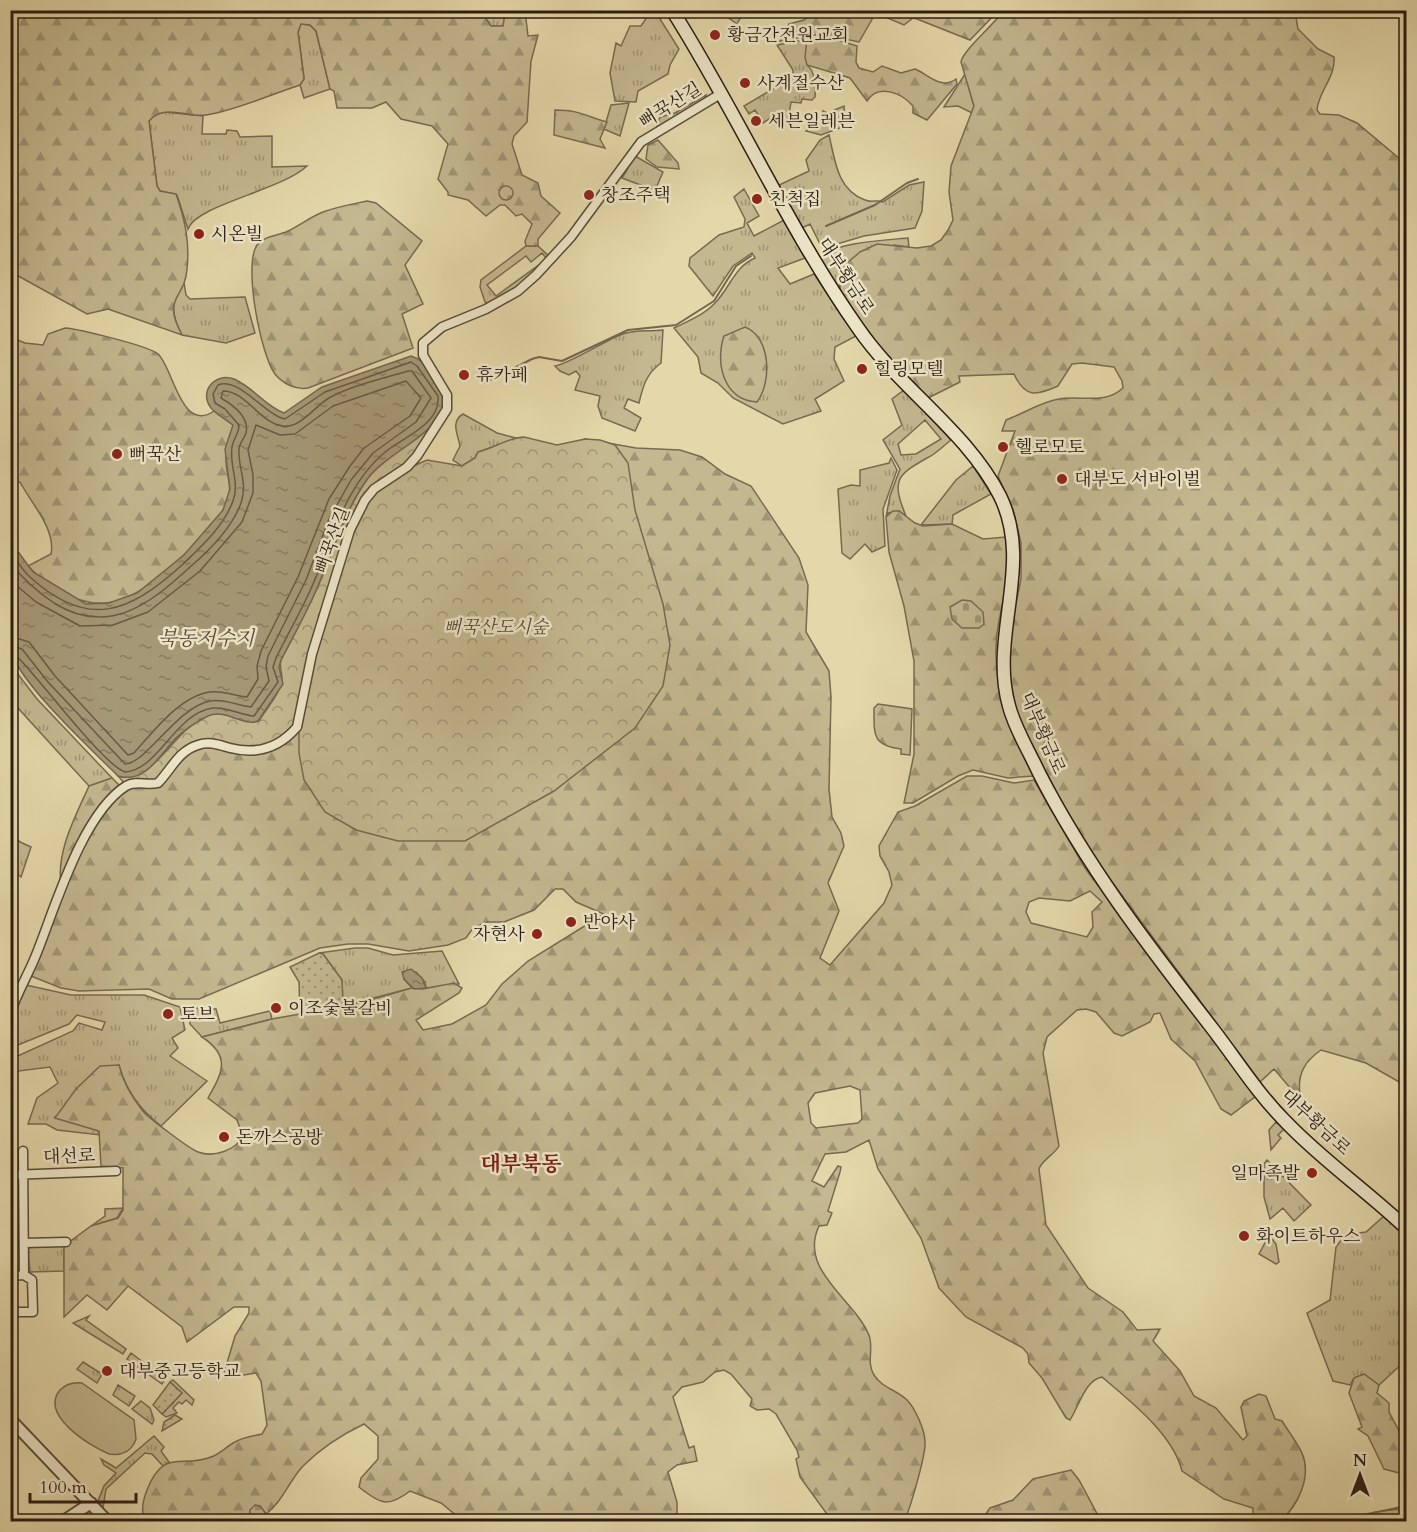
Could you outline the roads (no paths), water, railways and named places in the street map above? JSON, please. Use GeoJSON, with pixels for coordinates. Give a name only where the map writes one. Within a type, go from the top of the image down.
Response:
{"type":"FeatureCollection","features":[{"type":"Feature","properties":{"kind":"main road","name":"대부황금로"},"geometry":{"type":"LineString","coordinates":[[663,10],[718,95]]}},
{"type":"Feature","properties":{"kind":"main road","name":"대부황금로"},"geometry":{"type":"LineString","coordinates":[[672,10],[740,140],[761,167],[821,273],[860,332],[892,371],[969,452],[1000,497],[1009,519],[1014,559],[1011,594],[1003,638],[1008,702],[1024,741],[1075,840],[1162,962],[1276,1113],[1407,1228]]}},
{"type":"Feature","properties":{"kind":"street","name":"뻐꾹산길"},"geometry":{"type":"LineString","coordinates":[[10,1014],[73,863],[95,823],[113,797],[127,786],[137,783],[158,783],[176,760],[197,745],[208,743],[241,750],[267,749],[290,736],[297,727],[312,654],[350,530],[365,500],[374,489],[407,467],[417,456],[447,409],[447,395],[421,351],[423,343],[442,327],[501,302],[527,283],[550,261],[596,206],[641,142],[718,95]]}},
{"type":"Feature","properties":{"kind":"street","name":"대선로"},"geometry":{"type":"LineString","coordinates":[[19,1312],[33,1312],[32,1280],[24,1275],[23,1151]]}},
{"type":"Feature","properties":{"kind":"street","name":"대선로"},"geometry":{"type":"LineString","coordinates":[[10,1175],[116,1171]]}},
{"type":"Feature","properties":{"kind":"street"},"geometry":{"type":"LineString","coordinates":[[24,1243],[66,1242]]}},
{"type":"Feature","properties":{"kind":"street"},"geometry":{"type":"LineString","coordinates":[[10,1276],[24,1275]]}},
{"type":"Feature","properties":{"kind":"street"},"geometry":{"type":"LineString","coordinates":[[10,1419],[108,1521]]}},
{"type":"Feature","properties":{"kind":"street"},"geometry":{"type":"LineString","coordinates":[[62,1521],[91,1503]]}},
{"type":"Feature","properties":{"kind":"water","name":"북동저수지"},"geometry":{"type":"Polygon","coordinates":[[[411,356],[429,369],[439,384],[443,407],[439,417],[421,435],[376,469],[360,491],[346,517],[314,596],[281,660],[279,667],[283,684],[258,721],[246,722],[221,714],[208,716],[177,737],[144,772],[137,776],[118,776],[57,715],[16,663],[11,650],[11,542],[33,572],[86,604],[109,603],[137,593],[184,555],[223,510],[230,489],[225,449],[233,425],[211,408],[207,395],[211,384],[221,378],[234,379],[284,413],[322,387],[411,356]]]}},
{"type":"Feature","properties":{"kind":"water"},"geometry":{"type":"Polygon","coordinates":[[[411,969],[422,978],[426,988],[414,989],[404,979],[402,972],[411,969]]]}},
{"type":"Feature","properties":{"kind":"waterway"},"geometry":{"type":"LineString","coordinates":[[826,226],[875,205],[907,183],[918,179]]}},
{"type":"Feature","properties":{"kind":"waterway"},"geometry":{"type":"LineString","coordinates":[[484,383],[532,359],[539,357],[562,361],[628,330],[676,325],[714,301],[736,266],[751,256]]}},
{"type":"Feature","properties":{"kind":"waterway"},"geometry":{"type":"LineString","coordinates":[[10,666],[15,662]]}},
{"type":"Feature","properties":{"kind":"waterway"},"geometry":{"type":"LineString","coordinates":[[1344,1519],[1406,1506]]}},
{"type":"Feature","properties":{"kind":"place","name":"황금간전원교회"},"geometry":{"type":"Point","coordinates":[715,35]}},
{"type":"Feature","properties":{"kind":"place","name":"사계절수산"},"geometry":{"type":"Point","coordinates":[745,83]}},
{"type":"Feature","properties":{"kind":"place","name":"세븐일레븐"},"geometry":{"type":"Point","coordinates":[756,121]}},
{"type":"Feature","properties":{"kind":"place","name":"창조주택"},"geometry":{"type":"Point","coordinates":[589,195]}},
{"type":"Feature","properties":{"kind":"place","name":"친척집"},"geometry":{"type":"Point","coordinates":[757,199]}},
{"type":"Feature","properties":{"kind":"place","name":"시온빌"},"geometry":{"type":"Point","coordinates":[199,234]}},
{"type":"Feature","properties":{"kind":"place","name":"힐링모텔"},"geometry":{"type":"Point","coordinates":[862,369]}},
{"type":"Feature","properties":{"kind":"place","name":"휴카페"},"geometry":{"type":"Point","coordinates":[464,375]}},
{"type":"Feature","properties":{"kind":"place","name":"헬로모토"},"geometry":{"type":"Point","coordinates":[1003,447]}},
{"type":"Feature","properties":{"kind":"place","name":"뻐꾹산"},"geometry":{"type":"Point","coordinates":[117,454]}},
{"type":"Feature","properties":{"kind":"place","name":"대부도 서바이벌"},"geometry":{"type":"Point","coordinates":[1062,479]}},
{"type":"Feature","properties":{"kind":"place","name":"반야사"},"geometry":{"type":"Point","coordinates":[571,922]}},
{"type":"Feature","properties":{"kind":"place","name":"자현사"},"geometry":{"type":"Point","coordinates":[537,934]}},
{"type":"Feature","properties":{"kind":"place","name":"이조숯불갈비"},"geometry":{"type":"Point","coordinates":[276,1008]}},
{"type":"Feature","properties":{"kind":"place","name":"토브"},"geometry":{"type":"Point","coordinates":[168,1014]}},
{"type":"Feature","properties":{"kind":"place","name":"돈까스공방"},"geometry":{"type":"Point","coordinates":[224,1137]}},
{"type":"Feature","properties":{"kind":"place","name":"일마족발"},"geometry":{"type":"Point","coordinates":[1312,1173]}},
{"type":"Feature","properties":{"kind":"place","name":"화이트하우스"},"geometry":{"type":"Point","coordinates":[1244,1236]}},
{"type":"Feature","properties":{"kind":"place","name":"대부중고등학교"},"geometry":{"type":"Point","coordinates":[107,1371]}},
{"type":"Feature","properties":{"kind":"district","name":"대부북동"},"geometry":{"type":"Point","coordinates":[521,1164]}},
{"type":"Feature","properties":{"kind":"park label","name":"뻐꾹산도시숲"},"geometry":{"type":"Point","coordinates":[496,627]}}]}
